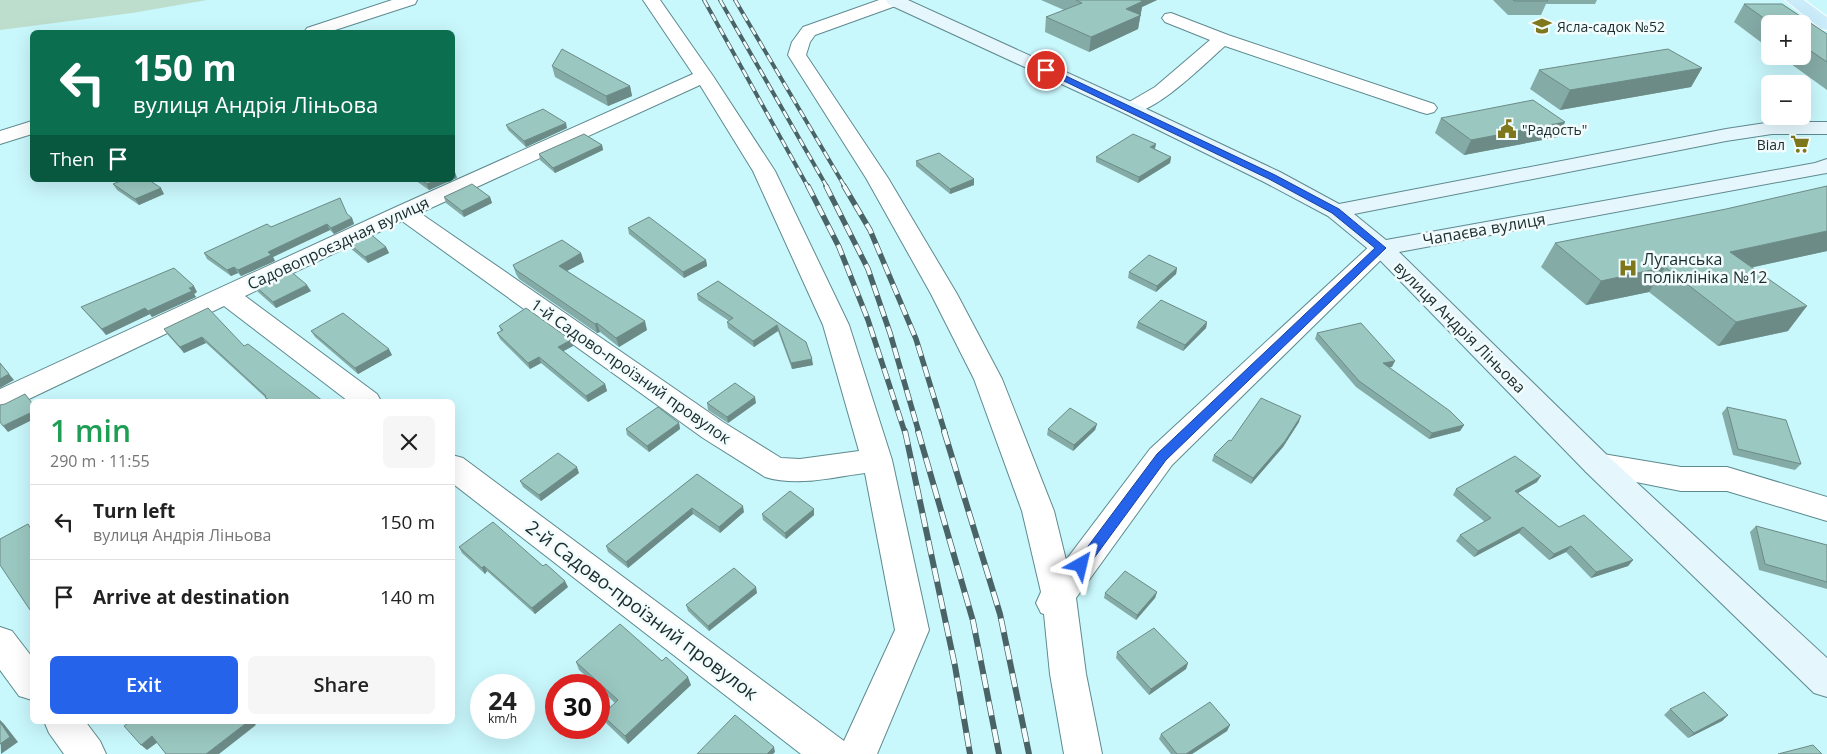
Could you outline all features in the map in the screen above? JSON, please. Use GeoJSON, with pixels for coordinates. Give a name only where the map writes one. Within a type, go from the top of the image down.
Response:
{"type":"FeatureCollection","features":[{"type":"Feature","properties":{"kind":"main road"},"geometry":{"type":"LineString","coordinates":[[1794,0],[1827,25]]}},
{"type":"Feature","properties":{"kind":"street"},"geometry":{"type":"LineString","coordinates":[[319,30],[409,0]]}},
{"type":"Feature","properties":{"kind":"street"},"geometry":{"type":"LineString","coordinates":[[651,0],[704,76],[764,171],[836,326],[877,460],[912,630],[858,754]]}},
{"type":"Feature","properties":{"kind":"street"},"geometry":{"type":"LineString","coordinates":[[894,0],[809,31],[801,42],[797,55],[877,178],[944,294],[988,379],[1038,512],[1056,599],[1083,754]]}},
{"type":"Feature","properties":{"kind":"street","name":"вулиця Андрія Ліньова"},"geometry":{"type":"LineString","coordinates":[[894,0],[1131,109],[1272,177],[1336,211],[1381,248],[1597,464],[1827,681]]}},
{"type":"Feature","properties":{"kind":"street"},"geometry":{"type":"LineString","coordinates":[[1171,18],[1222,40],[1427,108]]}},
{"type":"Feature","properties":{"kind":"street"},"geometry":{"type":"LineString","coordinates":[[1131,109],[1162,91],[1222,40]]}},
{"type":"Feature","properties":{"kind":"street","name":"Садовопроєздная вулиця"},"geometry":{"type":"LineString","coordinates":[[0,401],[404,212],[704,76]]}},
{"type":"Feature","properties":{"kind":"street"},"geometry":{"type":"LineString","coordinates":[[0,138],[30,128]]}},
{"type":"Feature","properties":{"kind":"street"},"geometry":{"type":"LineString","coordinates":[[1336,211],[1726,134],[1772,128],[1827,128]]}},
{"type":"Feature","properties":{"kind":"street","name":"Чапаєва вулиця"},"geometry":{"type":"LineString","coordinates":[[1381,248],[1827,166]]}},
{"type":"Feature","properties":{"kind":"street","name":"1-й Садово-проїзний провулок"},"geometry":{"type":"LineString","coordinates":[[404,212],[713,430],[776,469],[800,470],[877,460]]}},
{"type":"Feature","properties":{"kind":"street"},"geometry":{"type":"LineString","coordinates":[[1056,599],[1161,457],[1381,248]]}},
{"type":"Feature","properties":{"kind":"street"},"geometry":{"type":"LineString","coordinates":[[226,295],[364,399]]}},
{"type":"Feature","properties":{"kind":"street"},"geometry":{"type":"LineString","coordinates":[[1597,464],[1681,478],[1727,480],[1827,509]]}},
{"type":"Feature","properties":{"kind":"street","name":"2-й Садово-проїзний провулок"},"geometry":{"type":"LineString","coordinates":[[455,468],[831,754]]}},
{"type":"Feature","properties":{"kind":"street"},"geometry":{"type":"LineString","coordinates":[[0,642],[30,681]]}},
{"type":"Feature","properties":{"kind":"street"},"geometry":{"type":"LineString","coordinates":[[64,724],[87,754]]}},
{"type":"Feature","properties":{"kind":"green space"},"geometry":{"type":"Polygon","coordinates":[[[0,0],[207,0],[132,13],[0,30],[0,0]]]}},
{"type":"Feature","properties":{"kind":"building"},"geometry":{"type":"Polygon","coordinates":[[[1076,0],[1143,1],[1126,9],[1141,15],[1091,37],[1046,17],[1082,3],[1076,0]]]}},
{"type":"Feature","properties":{"kind":"building"},"geometry":{"type":"Polygon","coordinates":[[[1547,0],[1548,1],[1514,1],[1547,0]]]}},
{"type":"Feature","properties":{"kind":"building"},"geometry":{"type":"Polygon","coordinates":[[[1744,4],[1782,4],[1798,15],[1761,15],[1744,4]]]}},
{"type":"Feature","properties":{"kind":"building"},"geometry":{"type":"Polygon","coordinates":[[[1811,23],[1827,34],[1827,62],[1811,51],[1811,23]]]}},
{"type":"Feature","properties":{"kind":"building"},"geometry":{"type":"Polygon","coordinates":[[[562,49],[630,86],[606,96],[552,66],[562,49]]]}},
{"type":"Feature","properties":{"kind":"building"},"geometry":{"type":"Polygon","coordinates":[[[1668,49],[1702,68],[1570,90],[1539,70],[1668,49]]]}},
{"type":"Feature","properties":{"kind":"building"},"geometry":{"type":"Polygon","coordinates":[[[1533,100],[1565,122],[1471,140],[1441,118],[1533,100]]]}},
{"type":"Feature","properties":{"kind":"building"},"geometry":{"type":"Polygon","coordinates":[[[543,109],[566,123],[524,141],[506,125],[543,109]]]}},
{"type":"Feature","properties":{"kind":"building"},"geometry":{"type":"Polygon","coordinates":[[[584,134],[602,145],[553,168],[539,154],[584,134]]]}},
{"type":"Feature","properties":{"kind":"building"},"geometry":{"type":"Polygon","coordinates":[[[1133,134],[1156,144],[1150,147],[1171,157],[1139,177],[1096,157],[1133,134]]]}},
{"type":"Feature","properties":{"kind":"building"},"geometry":{"type":"Polygon","coordinates":[[[939,153],[974,179],[950,189],[916,161],[939,153]]]}},
{"type":"Feature","properties":{"kind":"building"},"geometry":{"type":"Polygon","coordinates":[[[118,182],[152,182],[161,188],[135,199],[113,184],[118,182]]]}},
{"type":"Feature","properties":{"kind":"building"},"geometry":{"type":"Polygon","coordinates":[[[472,184],[490,197],[462,211],[444,197],[472,184]]]}},
{"type":"Feature","properties":{"kind":"building"},"geometry":{"type":"Polygon","coordinates":[[[1827,186],[1827,231],[1730,252],[1807,306],[1736,322],[1665,267],[1601,281],[1555,243],[1726,209],[1827,186]]]}},
{"type":"Feature","properties":{"kind":"building"},"geometry":{"type":"Polygon","coordinates":[[[340,198],[347,214],[352,218],[331,228],[327,224],[268,252],[271,255],[238,270],[234,267],[227,270],[204,253],[267,224],[271,227],[340,198]]]}},
{"type":"Feature","properties":{"kind":"building"},"geometry":{"type":"Polygon","coordinates":[[[649,217],[706,260],[683,272],[628,228],[649,217]]]}},
{"type":"Feature","properties":{"kind":"building"},"geometry":{"type":"Polygon","coordinates":[[[368,232],[386,247],[365,257],[347,242],[368,232]]]}},
{"type":"Feature","properties":{"kind":"building"},"geometry":{"type":"Polygon","coordinates":[[[562,240],[581,253],[559,266],[645,321],[616,338],[597,323],[595,324],[516,270],[513,265],[562,240]]]}},
{"type":"Feature","properties":{"kind":"building"},"geometry":{"type":"Polygon","coordinates":[[[1149,255],[1177,268],[1157,286],[1129,272],[1149,255]]]}},
{"type":"Feature","properties":{"kind":"building"},"geometry":{"type":"Polygon","coordinates":[[[174,268],[194,286],[189,288],[192,291],[148,311],[145,308],[102,329],[81,307],[174,268]]]}},
{"type":"Feature","properties":{"kind":"building"},"geometry":{"type":"Polygon","coordinates":[[[289,270],[307,285],[273,302],[255,286],[289,270]]]}},
{"type":"Feature","properties":{"kind":"building"},"geometry":{"type":"Polygon","coordinates":[[[718,281],[806,342],[812,359],[791,363],[777,325],[753,341],[727,322],[733,318],[697,294],[718,281]]]}},
{"type":"Feature","properties":{"kind":"building"},"geometry":{"type":"Polygon","coordinates":[[[1161,300],[1207,322],[1185,345],[1138,322],[1161,300]]]}},
{"type":"Feature","properties":{"kind":"building"},"geometry":{"type":"Polygon","coordinates":[[[208,308],[244,346],[248,344],[320,399],[268,399],[202,337],[180,347],[164,329],[208,308]]]}},
{"type":"Feature","properties":{"kind":"building"},"geometry":{"type":"Polygon","coordinates":[[[526,308],[571,340],[558,347],[605,384],[586,396],[539,357],[528,363],[497,333],[503,330],[499,326],[526,308]]]}},
{"type":"Feature","properties":{"kind":"building"},"geometry":{"type":"Polygon","coordinates":[[[343,313],[389,349],[355,368],[311,331],[343,313]]]}},
{"type":"Feature","properties":{"kind":"building"},"geometry":{"type":"Polygon","coordinates":[[[1361,323],[1395,361],[1383,363],[1450,411],[1464,425],[1432,433],[1359,381],[1317,333],[1361,323]]]}},
{"type":"Feature","properties":{"kind":"building"},"geometry":{"type":"Polygon","coordinates":[[[0,363],[9,374],[0,379],[0,363]]]}},
{"type":"Feature","properties":{"kind":"building"},"geometry":{"type":"Polygon","coordinates":[[[735,383],[755,397],[727,417],[707,403],[735,383]]]}},
{"type":"Feature","properties":{"kind":"building"},"geometry":{"type":"Polygon","coordinates":[[[25,394],[30,400],[30,413],[3,426],[0,422],[0,405],[25,394]]]}},
{"type":"Feature","properties":{"kind":"building"},"geometry":{"type":"Polygon","coordinates":[[[1261,398],[1301,416],[1285,441],[1253,478],[1214,455],[1229,440],[1231,441],[1261,398]]]}},
{"type":"Feature","properties":{"kind":"building"},"geometry":{"type":"Polygon","coordinates":[[[658,407],[679,423],[647,446],[626,429],[658,407]]]}},
{"type":"Feature","properties":{"kind":"building"},"geometry":{"type":"Polygon","coordinates":[[[1727,407],[1786,420],[1801,464],[1738,449],[1727,407]]]}},
{"type":"Feature","properties":{"kind":"building"},"geometry":{"type":"Polygon","coordinates":[[[1070,408],[1097,424],[1074,445],[1048,429],[1070,408]]]}},
{"type":"Feature","properties":{"kind":"building"},"geometry":{"type":"Polygon","coordinates":[[[558,453],[577,467],[539,495],[520,481],[558,453]]]}},
{"type":"Feature","properties":{"kind":"building"},"geometry":{"type":"Polygon","coordinates":[[[1515,456],[1541,476],[1515,491],[1559,527],[1584,515],[1633,560],[1596,572],[1571,546],[1554,554],[1523,527],[1478,551],[1460,535],[1491,518],[1456,489],[1515,456]]]}},
{"type":"Feature","properties":{"kind":"building"},"geometry":{"type":"Polygon","coordinates":[[[697,474],[743,506],[719,527],[692,508],[626,562],[606,546],[697,474]]]}},
{"type":"Feature","properties":{"kind":"building"},"geometry":{"type":"Polygon","coordinates":[[[790,491],[814,509],[785,533],[762,514],[790,491]]]}},
{"type":"Feature","properties":{"kind":"building"},"geometry":{"type":"Polygon","coordinates":[[[493,522],[543,566],[546,564],[565,581],[532,608],[459,547],[493,522]]]}},
{"type":"Feature","properties":{"kind":"building"},"geometry":{"type":"Polygon","coordinates":[[[28,524],[30,528],[30,610],[0,565],[0,539],[28,524]]]}},
{"type":"Feature","properties":{"kind":"building"},"geometry":{"type":"Polygon","coordinates":[[[1756,526],[1827,545],[1827,582],[1765,564],[1756,526]]]}},
{"type":"Feature","properties":{"kind":"building"},"geometry":{"type":"Polygon","coordinates":[[[734,568],[756,587],[708,626],[686,605],[734,568]]]}},
{"type":"Feature","properties":{"kind":"building"},"geometry":{"type":"Polygon","coordinates":[[[1125,571],[1157,592],[1137,615],[1105,593],[1125,571]]]}},
{"type":"Feature","properties":{"kind":"building"},"geometry":{"type":"Polygon","coordinates":[[[620,624],[662,661],[666,657],[688,677],[625,736],[610,722],[610,708],[618,700],[610,693],[610,674],[589,674],[576,662],[620,624]]]}},
{"type":"Feature","properties":{"kind":"building"},"geometry":{"type":"Polygon","coordinates":[[[1154,628],[1188,663],[1151,689],[1117,652],[1154,628]]]}},
{"type":"Feature","properties":{"kind":"building"},"geometry":{"type":"Polygon","coordinates":[[[1704,692],[1728,715],[1694,733],[1670,709],[1704,692]]]}},
{"type":"Feature","properties":{"kind":"building"},"geometry":{"type":"Polygon","coordinates":[[[1210,702],[1230,725],[1186,754],[1177,754],[1161,734],[1210,702]]]}},
{"type":"Feature","properties":{"kind":"building"},"geometry":{"type":"Polygon","coordinates":[[[735,715],[774,747],[767,754],[697,754],[735,715]]]}},
{"type":"Feature","properties":{"kind":"building"},"geometry":{"type":"Polygon","coordinates":[[[0,722],[10,737],[0,744],[0,722]]]}},
{"type":"Feature","properties":{"kind":"building"},"geometry":{"type":"Polygon","coordinates":[[[127,724],[245,724],[206,754],[166,754],[152,736],[141,745],[124,726],[127,724]]]}},
{"type":"Feature","properties":{"kind":"building"},"geometry":{"type":"Polygon","coordinates":[[[1813,745],[1822,754],[1778,754],[1813,745]]]}},
{"type":"Feature","properties":{"kind":"railway"},"geometry":{"type":"LineString","coordinates":[[704,0],[808,187]]}},
{"type":"Feature","properties":{"kind":"railway"},"geometry":{"type":"LineString","coordinates":[[720,0],[827,187]]}},
{"type":"Feature","properties":{"kind":"railway"},"geometry":{"type":"LineString","coordinates":[[735,0],[845,187]]}},
{"type":"Feature","properties":{"kind":"railway"},"geometry":{"type":"LineString","coordinates":[[808,186],[839,247],[868,320],[905,433]]}},
{"type":"Feature","properties":{"kind":"railway"},"geometry":{"type":"LineString","coordinates":[[826,186],[868,269],[890,333],[919,433]]}},
{"type":"Feature","properties":{"kind":"railway"},"geometry":{"type":"LineString","coordinates":[[844,186],[870,230],[916,339],[945,433]]}},
{"type":"Feature","properties":{"kind":"railway"},"geometry":{"type":"LineString","coordinates":[[905,431],[955,666],[970,754]]}},
{"type":"Feature","properties":{"kind":"railway"},"geometry":{"type":"LineString","coordinates":[[918,431],[973,621],[999,754]]}},
{"type":"Feature","properties":{"kind":"railway"},"geometry":{"type":"LineString","coordinates":[[944,431],[1000,614],[1029,754]]}},
{"type":"Feature","properties":{"kind":"place","name":"Ясла-садок №52"},"geometry":{"type":"Point","coordinates":[1542,26]}},
{"type":"Feature","properties":{"kind":"place","name":"\"Радость\""},"geometry":{"type":"Point","coordinates":[1507,129]}},
{"type":"Feature","properties":{"kind":"place","name":"Віал"},"geometry":{"type":"Point","coordinates":[1800,144]}},
{"type":"Feature","properties":{"kind":"place","name":"Луганська поліклініка №12"},"geometry":{"type":"Point","coordinates":[1628,268]}},
{"type":"Feature","properties":{"kind":"route"},"geometry":{"type":"LineString","coordinates":[[1046,70],[1272,177],[1336,211],[1381,248],[1161,457],[1081,565]]}}]}
